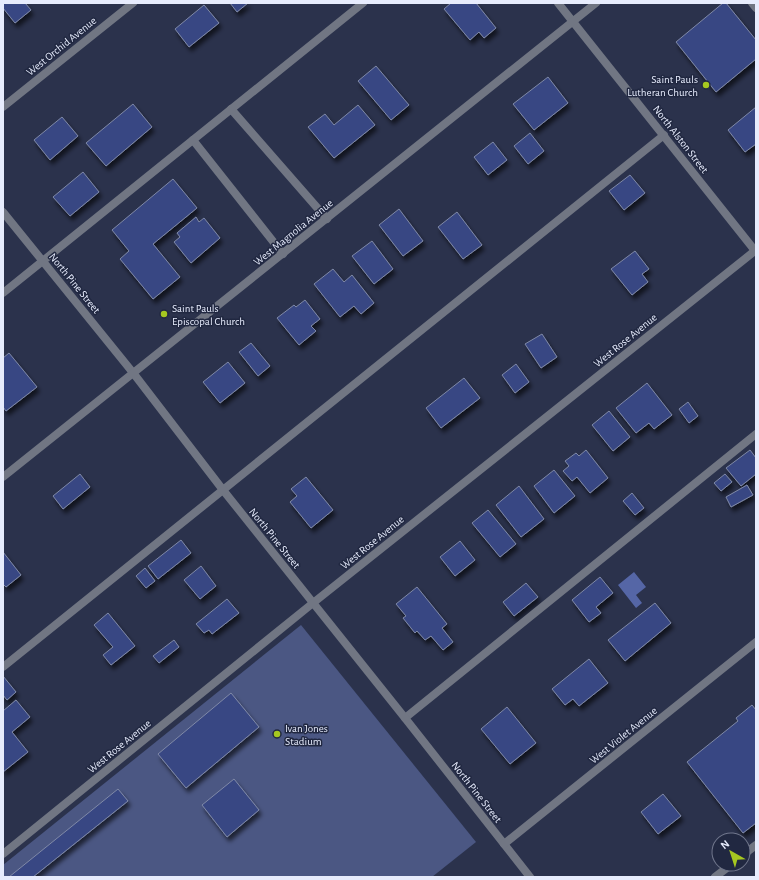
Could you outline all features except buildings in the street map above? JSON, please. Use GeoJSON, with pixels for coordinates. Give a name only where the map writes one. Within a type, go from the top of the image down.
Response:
{"type":"FeatureCollection","features":[{"type":"Feature","properties":{"kind":"street","name":"West Orchid Avenue"},"geometry":{"type":"LineString","coordinates":[[3,106],[132,3]]}},
{"type":"Feature","properties":{"kind":"street"},"geometry":{"type":"LineString","coordinates":[[3,293],[363,3]]}},
{"type":"Feature","properties":{"kind":"street","name":"North Alston Street"},"geometry":{"type":"LineString","coordinates":[[558,3],[756,251]]}},
{"type":"Feature","properties":{"kind":"street","name":"West Magnolia Avenue"},"geometry":{"type":"LineString","coordinates":[[3,478],[596,3]]}},
{"type":"Feature","properties":{"kind":"street"},"geometry":{"type":"LineString","coordinates":[[752,3],[756,8]]}},
{"type":"Feature","properties":{"kind":"street"},"geometry":{"type":"LineString","coordinates":[[231,109],[327,219]]}},
{"type":"Feature","properties":{"kind":"street"},"geometry":{"type":"LineString","coordinates":[[3,667],[664,135]]}},
{"type":"Feature","properties":{"kind":"street"},"geometry":{"type":"LineString","coordinates":[[193,140],[283,254]]}},
{"type":"Feature","properties":{"kind":"street","name":"North Pine Street"},"geometry":{"type":"LineString","coordinates":[[3,212],[134,374],[223,490],[530,877]]}},
{"type":"Feature","properties":{"kind":"street","name":"West Rose Avenue"},"geometry":{"type":"LineString","coordinates":[[3,854],[313,603],[756,251]]}},
{"type":"Feature","properties":{"kind":"street"},"geometry":{"type":"LineString","coordinates":[[405,718],[756,434]]}},
{"type":"Feature","properties":{"kind":"street","name":"West Violet Avenue"},"geometry":{"type":"LineString","coordinates":[[504,844],[756,642]]}},
{"type":"Feature","properties":{"kind":"shaded area"},"geometry":{"type":"Polygon","coordinates":[[[634,572],[646,587],[636,595],[642,603],[636,608],[618,585],[634,572]]]}},
{"type":"Feature","properties":{"kind":"shaded area","name":"Ivan Jones Stadium"},"geometry":{"type":"Polygon","coordinates":[[[301,625],[476,842],[432,877],[3,877],[3,865],[301,625]]]}},
{"type":"Feature","properties":{"kind":"place","name":"Saint Pauls Lutheran Church"},"geometry":{"type":"Point","coordinates":[706,85]}},
{"type":"Feature","properties":{"kind":"place","name":"Saint Pauls Episcopal Church"},"geometry":{"type":"Point","coordinates":[164,314]}},
{"type":"Feature","properties":{"kind":"place","name":"Ivan Jones Stadium"},"geometry":{"type":"Point","coordinates":[277,734]}}]}
